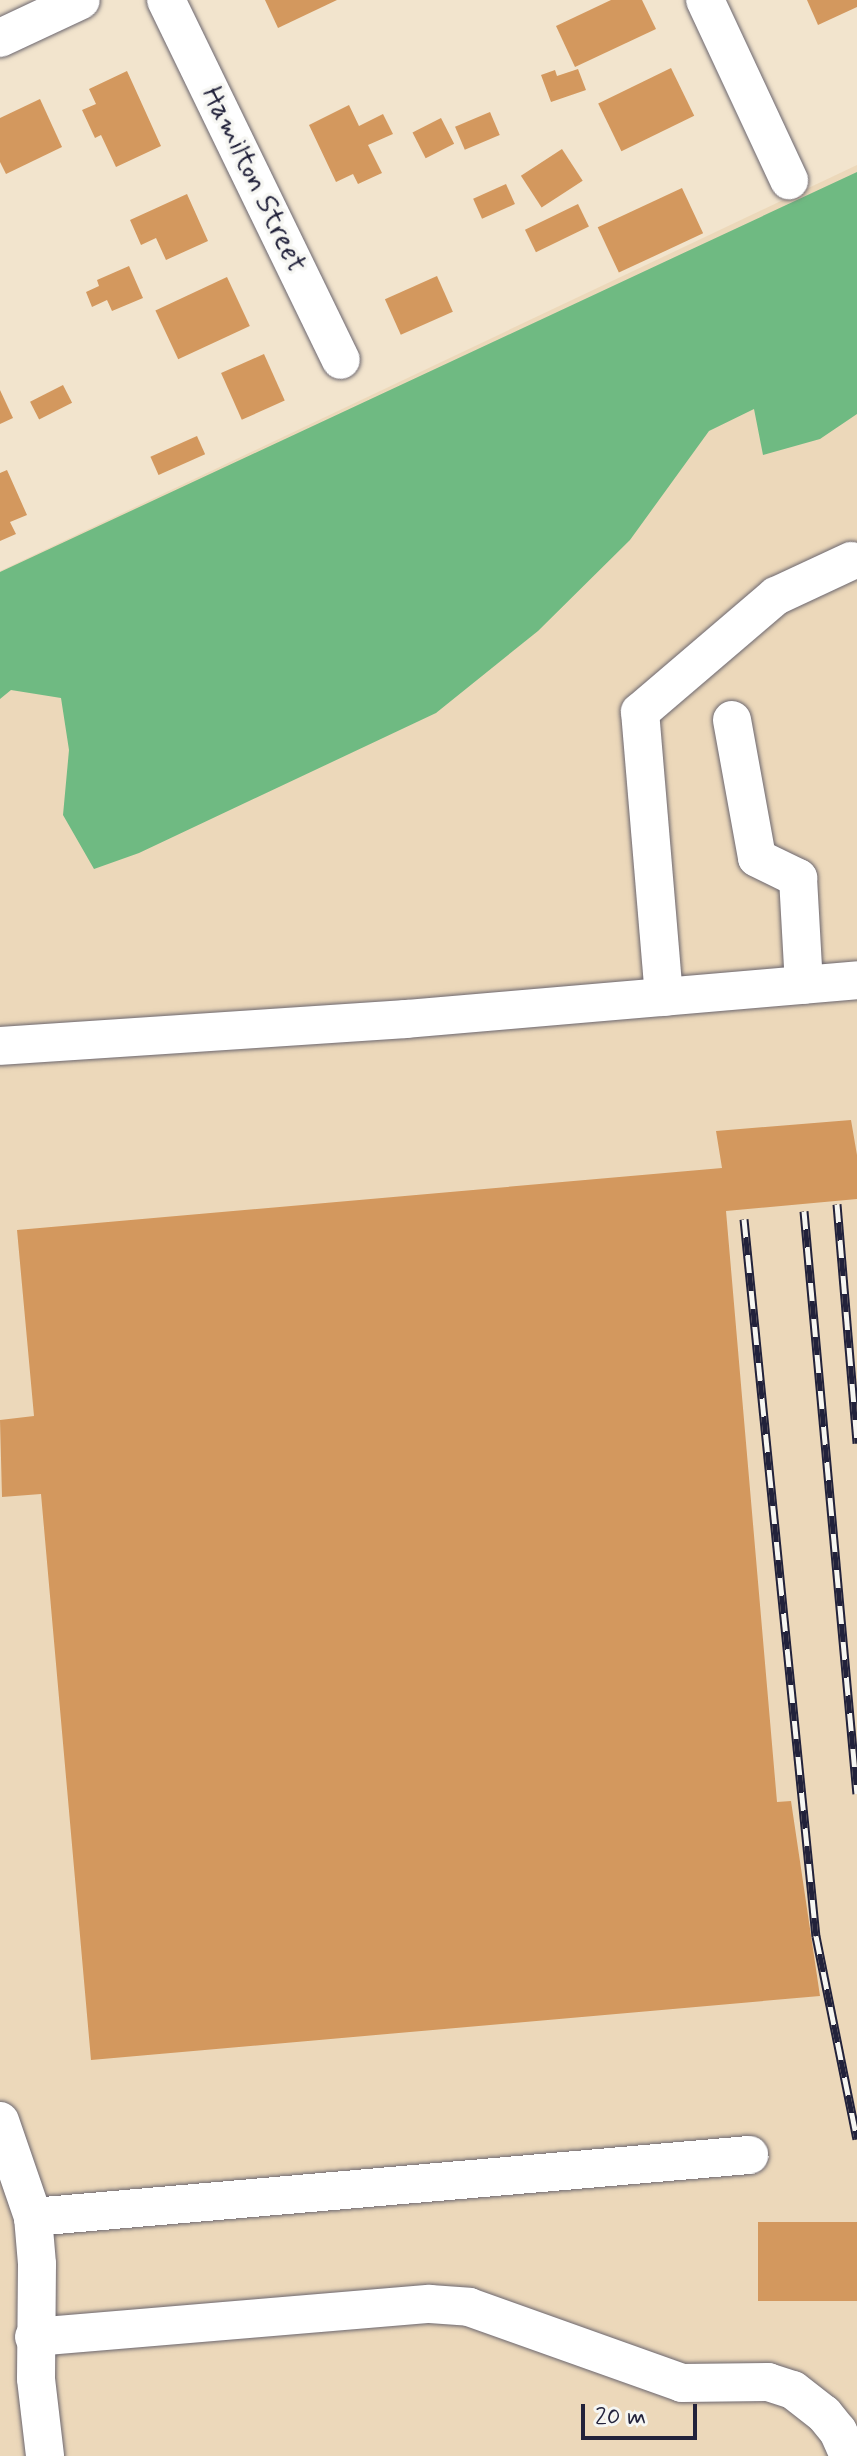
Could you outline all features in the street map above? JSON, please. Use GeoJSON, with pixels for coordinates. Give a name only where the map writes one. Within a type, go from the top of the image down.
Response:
{"type":"FeatureCollection","features":[{"type":"Feature","properties":{"kind":"street"},"geometry":{"type":"LineString","coordinates":[[0,38],[81,0]]}},
{"type":"Feature","properties":{"kind":"street","name":"Hamilton Street"},"geometry":{"type":"LineString","coordinates":[[166,0],[341,360]]}},
{"type":"Feature","properties":{"kind":"street"},"geometry":{"type":"LineString","coordinates":[[705,0],[789,180]]}},
{"type":"Feature","properties":{"kind":"street"},"geometry":{"type":"LineString","coordinates":[[664,997],[640,712],[776,596],[851,561]]}},
{"type":"Feature","properties":{"kind":"street"},"geometry":{"type":"LineString","coordinates":[[732,720],[757,858],[798,878],[804,985]]}},
{"type":"Feature","properties":{"kind":"street"},"geometry":{"type":"LineString","coordinates":[[0,1046],[406,1019],[857,980]]}},
{"type":"Feature","properties":{"kind":"street"},"geometry":{"type":"LineString","coordinates":[[0,2121],[33,2217],[37,2264],[34,2337],[45,2456]]}},
{"type":"Feature","properties":{"kind":"street"},"geometry":{"type":"LineString","coordinates":[[33,2217],[749,2155]]}},
{"type":"Feature","properties":{"kind":"street"},"geometry":{"type":"LineString","coordinates":[[34,2337],[430,2304],[469,2307],[682,2383],[768,2382],[793,2390],[824,2414],[838,2431],[849,2456]]}},
{"type":"Feature","properties":{"kind":"shaded area"},"geometry":{"type":"Polygon","coordinates":[[[857,165],[857,2456],[0,2456],[0,571],[857,165]]]}},
{"type":"Feature","properties":{"kind":"green space"},"geometry":{"type":"Polygon","coordinates":[[[857,172],[857,414],[820,439],[763,455],[754,409],[709,431],[630,540],[538,631],[436,713],[139,853],[94,869],[63,815],[69,750],[61,698],[11,690],[0,699],[0,572],[857,172]]]}},
{"type":"Feature","properties":{"kind":"building"},"geometry":{"type":"Polygon","coordinates":[[[265,0],[337,0],[278,28],[265,0]]]}},
{"type":"Feature","properties":{"kind":"building"},"geometry":{"type":"Polygon","coordinates":[[[611,0],[642,0],[656,29],[575,67],[556,26],[611,0]]]}},
{"type":"Feature","properties":{"kind":"building"},"geometry":{"type":"Polygon","coordinates":[[[807,0],[857,0],[857,7],[818,25],[807,0]]]}},
{"type":"Feature","properties":{"kind":"building"},"geometry":{"type":"Polygon","coordinates":[[[671,68],[694,116],[621,151],[598,104],[671,68]]]}},
{"type":"Feature","properties":{"kind":"building"},"geometry":{"type":"Polygon","coordinates":[[[578,69],[586,90],[551,102],[541,75],[555,70],[557,76],[578,69]]]}},
{"type":"Feature","properties":{"kind":"building"},"geometry":{"type":"Polygon","coordinates":[[[127,71],[161,146],[116,167],[101,135],[95,138],[82,110],[96,104],[89,89],[127,71]]]}},
{"type":"Feature","properties":{"kind":"building"},"geometry":{"type":"Polygon","coordinates":[[[40,99],[62,147],[6,174],[0,162],[0,118],[40,99]]]}},
{"type":"Feature","properties":{"kind":"building"},"geometry":{"type":"Polygon","coordinates":[[[349,105],[359,126],[383,114],[393,134],[368,145],[382,173],[358,184],[353,174],[336,182],[309,125],[349,105]]]}},
{"type":"Feature","properties":{"kind":"building"},"geometry":{"type":"Polygon","coordinates":[[[490,112],[500,135],[465,150],[455,127],[490,112]]]}},
{"type":"Feature","properties":{"kind":"building"},"geometry":{"type":"Polygon","coordinates":[[[441,118],[454,144],[426,158],[412,133],[441,118]]]}},
{"type":"Feature","properties":{"kind":"building"},"geometry":{"type":"Polygon","coordinates":[[[562,149],[583,181],[542,208],[521,176],[562,149]]]}},
{"type":"Feature","properties":{"kind":"building"},"geometry":{"type":"Polygon","coordinates":[[[506,184],[515,204],[482,219],[473,199],[506,184]]]}},
{"type":"Feature","properties":{"kind":"building"},"geometry":{"type":"Polygon","coordinates":[[[682,188],[703,233],[619,273],[598,227],[682,188]]]}},
{"type":"Feature","properties":{"kind":"building"},"geometry":{"type":"Polygon","coordinates":[[[187,194],[208,241],[166,260],[156,238],[141,245],[130,220],[187,194]]]}},
{"type":"Feature","properties":{"kind":"building"},"geometry":{"type":"Polygon","coordinates":[[[578,204],[589,226],[536,252],[525,230],[578,204]]]}},
{"type":"Feature","properties":{"kind":"building"},"geometry":{"type":"Polygon","coordinates":[[[129,266],[143,298],[112,311],[107,300],[92,307],[86,292],[99,286],[97,280],[129,266]]]}},
{"type":"Feature","properties":{"kind":"building"},"geometry":{"type":"Polygon","coordinates":[[[437,276],[453,312],[401,335],[385,299],[437,276]]]}},
{"type":"Feature","properties":{"kind":"building"},"geometry":{"type":"Polygon","coordinates":[[[227,277],[250,326],[178,359],[155,310],[227,277]]]}},
{"type":"Feature","properties":{"kind":"building"},"geometry":{"type":"Polygon","coordinates":[[[264,354],[285,401],[242,420],[221,373],[264,354]]]}},
{"type":"Feature","properties":{"kind":"building"},"geometry":{"type":"Polygon","coordinates":[[[63,385],[72,403],[39,420],[30,402],[63,385]]]}},
{"type":"Feature","properties":{"kind":"building"},"geometry":{"type":"Polygon","coordinates":[[[0,390],[13,418],[0,424],[0,390]]]}},
{"type":"Feature","properties":{"kind":"building"},"geometry":{"type":"Polygon","coordinates":[[[197,436],[205,454],[159,475],[150,457],[197,436]]]}},
{"type":"Feature","properties":{"kind":"building"},"geometry":{"type":"Polygon","coordinates":[[[7,470],[27,515],[10,522],[16,534],[0,541],[0,473],[7,470]]]}},
{"type":"Feature","properties":{"kind":"building"},"geometry":{"type":"Polygon","coordinates":[[[851,1120],[857,1155],[857,1199],[726,1211],[777,1802],[791,1801],[820,1996],[91,2060],[41,1494],[2,1497],[0,1420],[34,1416],[17,1230],[722,1168],[716,1131],[851,1120]]]}},
{"type":"Feature","properties":{"kind":"building"},"geometry":{"type":"Polygon","coordinates":[[[758,2222],[857,2222],[857,2301],[758,2301],[758,2222]]]}},
{"type":"Feature","properties":{"kind":"railway"},"geometry":{"type":"LineString","coordinates":[[837,1204],[857,1443]]}},
{"type":"Feature","properties":{"kind":"railway"},"geometry":{"type":"LineString","coordinates":[[804,1211],[857,1794]]}},
{"type":"Feature","properties":{"kind":"railway"},"geometry":{"type":"LineString","coordinates":[[744,1219],[816,1936],[857,2139]]}}]}
